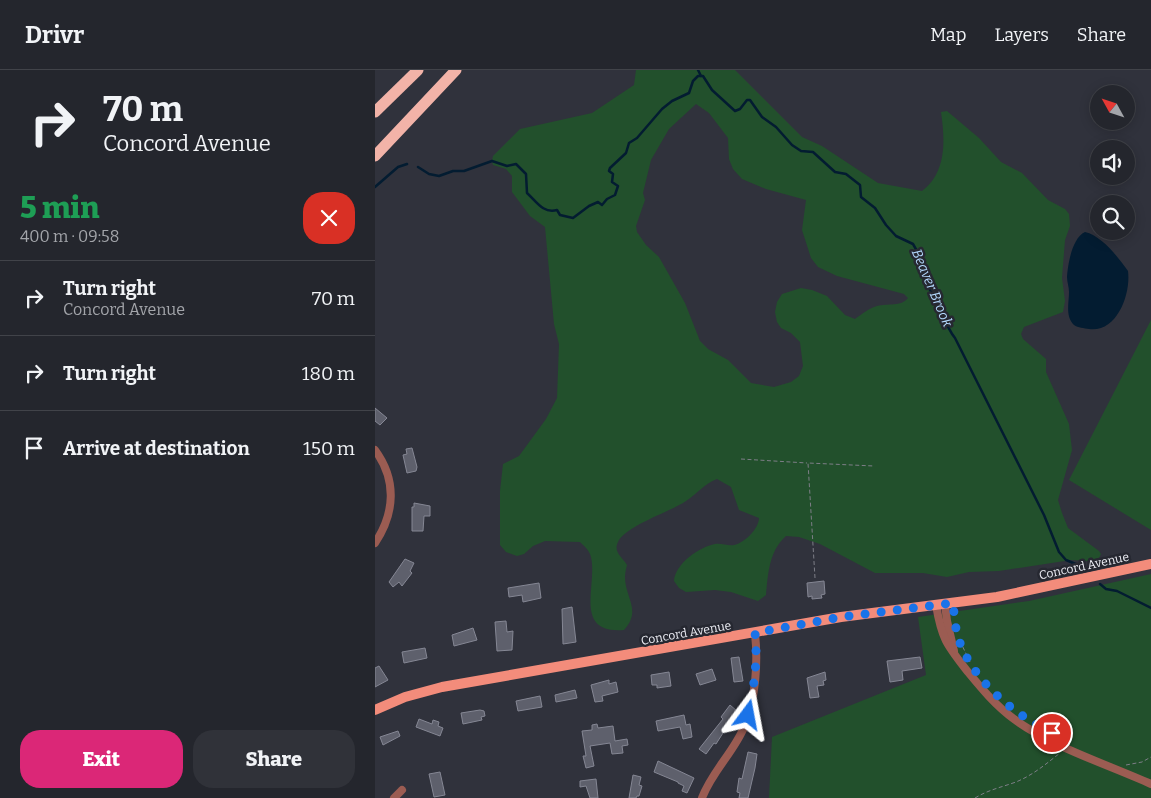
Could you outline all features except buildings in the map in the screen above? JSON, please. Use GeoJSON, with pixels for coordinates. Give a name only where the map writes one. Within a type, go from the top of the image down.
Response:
{"type":"FeatureCollection","features":[{"type":"Feature","properties":{"kind":"highway"},"geometry":{"type":"LineString","coordinates":[[375,112],[418,70]]}},
{"type":"Feature","properties":{"kind":"highway"},"geometry":{"type":"LineString","coordinates":[[375,156],[456,70]]}},
{"type":"Feature","properties":{"kind":"main road","name":"Concord Avenue"},"geometry":{"type":"LineString","coordinates":[[375,710],[405,697],[442,687],[841,617],[940,605],[1048,587],[1151,564]]}},
{"type":"Feature","properties":{"kind":"street"},"geometry":{"type":"LineString","coordinates":[[375,450],[385,469],[392,504],[381,533],[375,543]]}},
{"type":"Feature","properties":{"kind":"street"},"geometry":{"type":"LineString","coordinates":[[940,605],[943,637],[989,696],[1021,724],[1045,738],[1151,784]]}},
{"type":"Feature","properties":{"kind":"street"},"geometry":{"type":"LineString","coordinates":[[702,798],[707,783],[745,725],[755,680],[757,649],[755,633]]}},
{"type":"Feature","properties":{"kind":"street"},"geometry":{"type":"LineString","coordinates":[[393,798],[402,790]]}},
{"type":"Feature","properties":{"kind":"path"},"geometry":{"type":"LineString","coordinates":[[741,459],[874,466]]}},
{"type":"Feature","properties":{"kind":"path"},"geometry":{"type":"LineString","coordinates":[[808,463],[815,578]]}},
{"type":"Feature","properties":{"kind":"path"},"geometry":{"type":"LineString","coordinates":[[960,641],[974,668]]}},
{"type":"Feature","properties":{"kind":"path"},"geometry":{"type":"LineString","coordinates":[[975,798],[1041,769],[1061,752],[1064,752]]}},
{"type":"Feature","properties":{"kind":"path"},"geometry":{"type":"LineString","coordinates":[[1127,765],[1142,762],[1151,757]]}},
{"type":"Feature","properties":{"kind":"green space"},"geometry":{"type":"Polygon","coordinates":[[[636,70],[735,70],[802,137],[822,146],[878,183],[922,191],[936,175],[940,165],[943,144],[941,112],[947,111],[979,138],[1001,162],[1022,173],[1048,200],[1065,209],[1069,214],[1070,226],[1065,240],[1062,278],[1065,301],[1063,312],[1024,327],[1021,334],[1023,339],[1046,359],[1046,372],[1069,424],[1072,450],[1058,500],[1062,513],[1068,528],[1099,551],[1101,554],[1099,558],[1087,561],[1071,560],[999,571],[969,572],[947,577],[923,573],[875,573],[820,544],[799,537],[786,536],[780,542],[770,563],[766,595],[758,601],[731,592],[715,590],[686,592],[679,588],[674,581],[679,568],[689,557],[709,546],[738,544],[747,538],[757,526],[759,518],[739,510],[731,487],[717,479],[679,505],[629,530],[618,542],[617,552],[627,565],[625,576],[632,610],[632,616],[624,630],[607,629],[597,624],[592,615],[592,565],[589,552],[580,542],[545,541],[533,546],[524,554],[517,556],[506,552],[500,545],[500,491],[503,464],[519,456],[546,419],[557,398],[559,344],[554,324],[545,227],[530,216],[512,192],[512,176],[506,169],[493,165],[493,156],[520,129],[592,113],[634,85],[636,70]],[[696,104],[669,129],[651,160],[643,193],[645,200],[636,226],[637,232],[646,245],[659,257],[685,303],[700,341],[708,349],[728,360],[751,383],[774,387],[791,382],[799,376],[803,366],[800,342],[791,333],[781,328],[777,322],[775,312],[777,302],[782,294],[801,288],[812,290],[827,296],[845,315],[855,319],[874,307],[902,303],[908,298],[904,294],[837,276],[818,267],[811,258],[802,230],[806,200],[766,189],[742,179],[733,169],[729,159],[728,138],[709,113],[696,104]]]}},
{"type":"Feature","properties":{"kind":"green space"},"geometry":{"type":"Polygon","coordinates":[[[1151,320],[1151,530],[1069,480],[1151,320]]]}},
{"type":"Feature","properties":{"kind":"green space"},"geometry":{"type":"Polygon","coordinates":[[[1151,574],[1151,798],[769,798],[772,737],[926,675],[918,617],[1029,601],[1151,574]]]}},
{"type":"Feature","properties":{"kind":"water"},"geometry":{"type":"Polygon","coordinates":[[[1085,232],[1090,234],[1090,240],[1100,240],[1103,242],[1128,271],[1127,290],[1120,310],[1107,325],[1099,329],[1076,326],[1068,314],[1069,292],[1067,277],[1074,245],[1085,232]]]}},
{"type":"Feature","properties":{"kind":"waterway","name":"Beaver Brook"},"geometry":{"type":"LineString","coordinates":[[698,70],[701,76]]}},
{"type":"Feature","properties":{"kind":"waterway","name":"Beaver Brook"},"geometry":{"type":"LineString","coordinates":[[418,167],[429,174],[439,176],[453,171],[464,171],[492,161],[507,166],[516,164],[526,174],[527,193],[537,203],[548,210],[557,210],[560,215],[573,218],[589,206],[598,202],[602,205],[607,199],[615,195],[618,186],[612,182],[613,174],[609,171],[610,168],[626,153],[629,143],[637,138],[662,109],[672,101],[689,93],[693,81],[698,76],[703,76],[712,90],[735,111],[740,109],[747,100],[750,100],[762,117],[776,127],[792,145],[801,151],[813,152],[835,172],[846,174],[860,185],[861,197],[875,208],[886,225],[896,236],[913,244],[923,265],[930,290],[938,302],[949,328],[1044,515],[1059,552],[1066,560],[1090,570]]}},
{"type":"Feature","properties":{"kind":"waterway","name":"Beaver Brook"},"geometry":{"type":"LineString","coordinates":[[375,187],[398,167],[407,164]]}},
{"type":"Feature","properties":{"kind":"waterway","name":"Beaver Brook"},"geometry":{"type":"LineString","coordinates":[[1100,584],[1106,589],[1117,591],[1151,608]]}},
{"type":"Feature","properties":{"kind":"route"},"geometry":{"type":"LineString","coordinates":[[748,715],[755,680],[757,649],[755,633],[841,617],[953,603],[957,634],[963,648],[990,689],[1019,714],[1035,725],[1052,733]]}}]}
